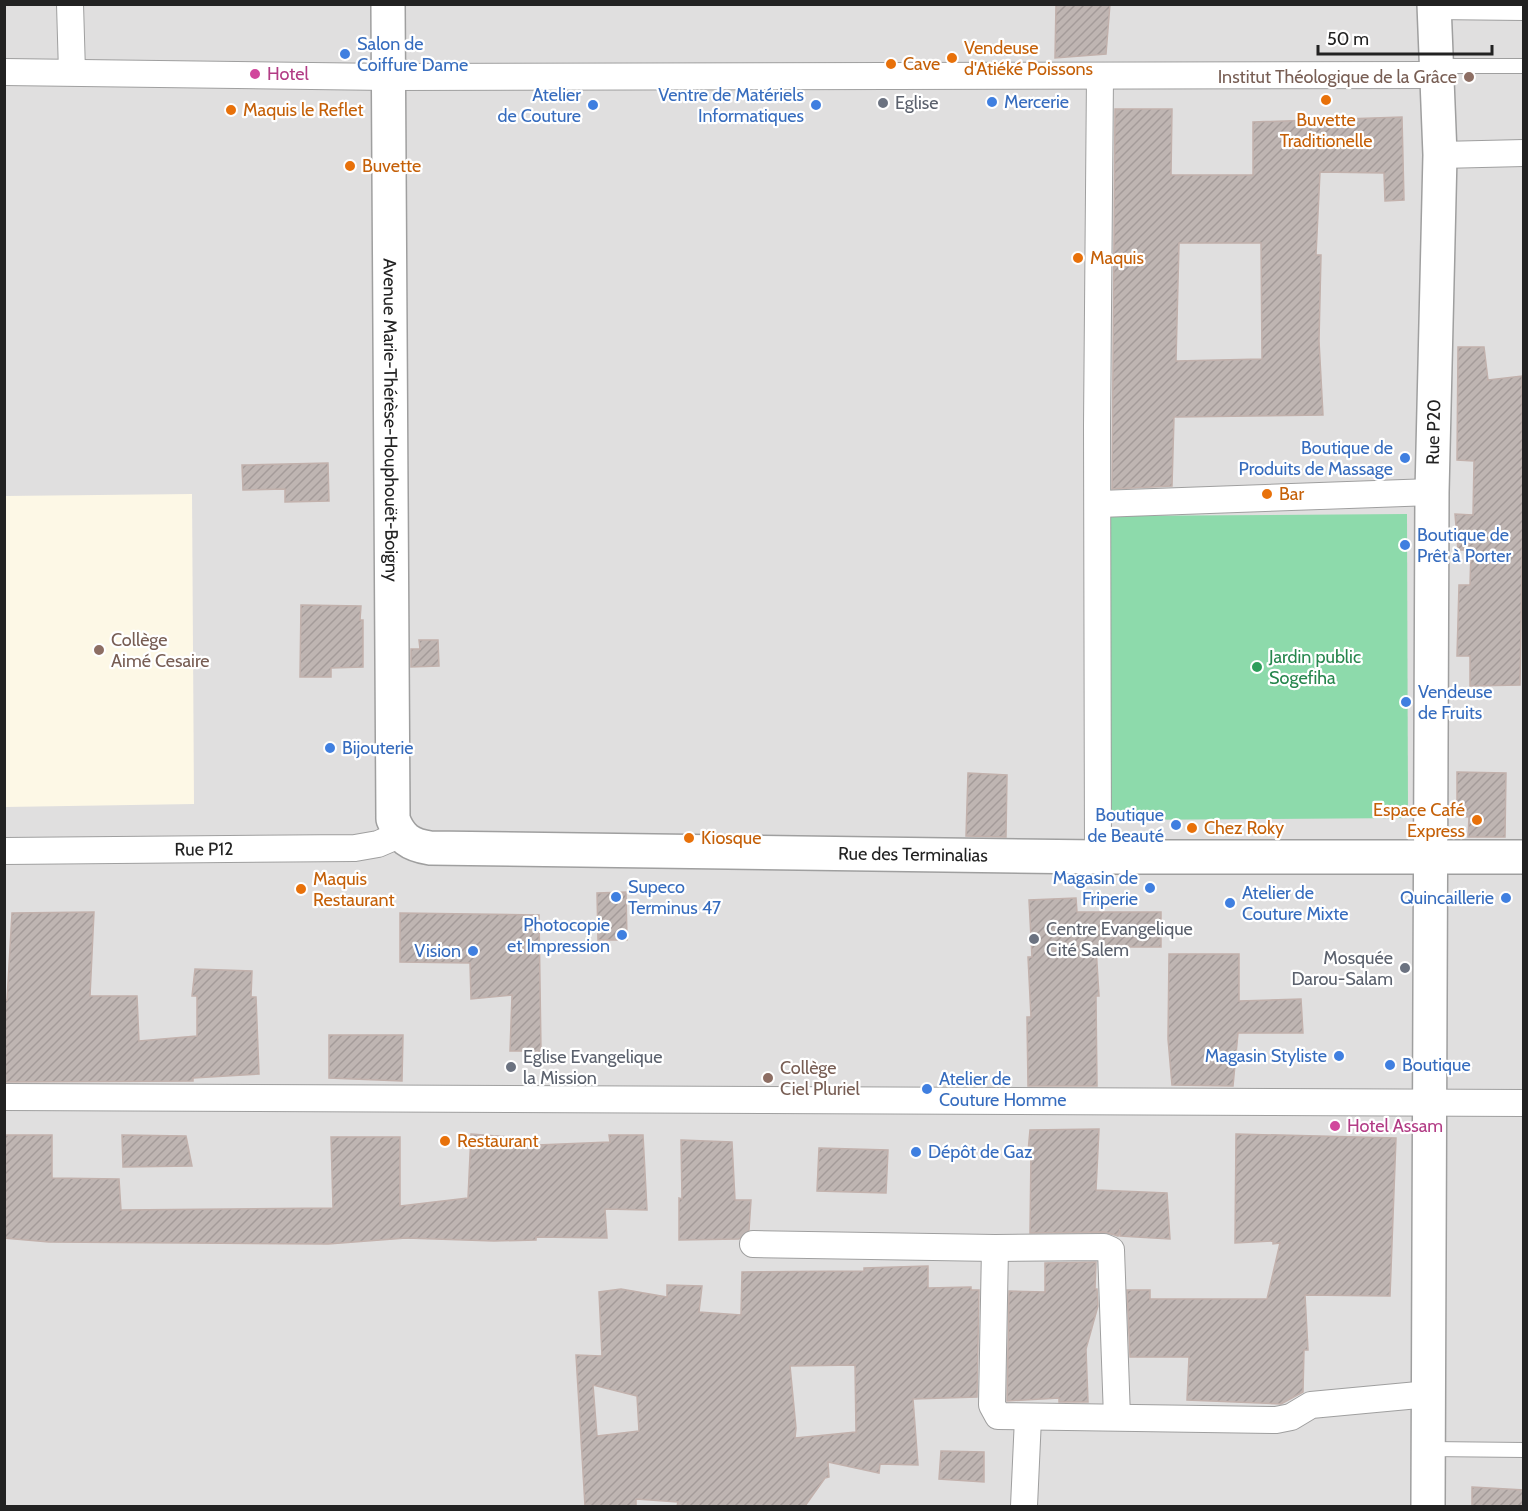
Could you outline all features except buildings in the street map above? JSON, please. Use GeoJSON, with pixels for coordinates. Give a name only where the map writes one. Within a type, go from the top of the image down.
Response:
{"type":"FeatureCollection","features":[{"type":"Feature","properties":{"kind":"street"},"geometry":{"type":"LineString","coordinates":[[70,4],[72,72]]}},
{"type":"Feature","properties":{"kind":"street","name":"Avenue Marie-Thérèse-Houphouët-Boigny"},"geometry":{"type":"LineString","coordinates":[[388,4],[393,819],[399,835]]}},
{"type":"Feature","properties":{"kind":"street"},"geometry":{"type":"LineString","coordinates":[[1434,5],[1524,6]]}},
{"type":"Feature","properties":{"kind":"street","name":"Rue P20"},"geometry":{"type":"LineString","coordinates":[[1428,1506],[1432,1103],[1432,492],[1440,155],[1434,5]]}},
{"type":"Feature","properties":{"kind":"street"},"geometry":{"type":"LineString","coordinates":[[4,72],[388,77],[1100,76],[1436,71]]}},
{"type":"Feature","properties":{"kind":"street"},"geometry":{"type":"LineString","coordinates":[[1098,857],[1099,504],[1097,425],[1100,76]]}},
{"type":"Feature","properties":{"kind":"street"},"geometry":{"type":"LineString","coordinates":[[1440,155],[1524,153]]}},
{"type":"Feature","properties":{"kind":"street"},"geometry":{"type":"LineString","coordinates":[[1099,504],[1432,492]]}},
{"type":"Feature","properties":{"kind":"street","name":"Rue P12"},"geometry":{"type":"LineString","coordinates":[[4,851],[355,848],[378,844],[399,835]]}},
{"type":"Feature","properties":{"kind":"street","name":"Rue des Terminalias"},"geometry":{"type":"LineString","coordinates":[[399,835],[414,845],[430,848],[1098,857],[1432,859],[1524,857]]}},
{"type":"Feature","properties":{"kind":"street"},"geometry":{"type":"LineString","coordinates":[[4,1097],[1524,1103]]}},
{"type":"Feature","properties":{"kind":"street"},"geometry":{"type":"LineString","coordinates":[[753,1244],[994,1248],[1104,1247],[1111,1250],[1117,1417]]}},
{"type":"Feature","properties":{"kind":"street"},"geometry":{"type":"LineString","coordinates":[[994,1248],[992,1405],[994,1413],[1004,1418],[1117,1417],[1276,1420],[1291,1417],[1311,1405],[1429,1394]]}},
{"type":"Feature","properties":{"kind":"street"},"geometry":{"type":"LineString","coordinates":[[1024,1506],[1029,1418]]}},
{"type":"Feature","properties":{"kind":"lane"},"geometry":{"type":"LineString","coordinates":[[1436,71],[1524,66]]}},
{"type":"Feature","properties":{"kind":"lane"},"geometry":{"type":"LineString","coordinates":[[1429,1449],[1524,1450]]}},
{"type":"Feature","properties":{"kind":"shaded area"},"geometry":{"type":"Polygon","coordinates":[[[5,5],[1523,5],[1523,1506],[5,1506],[5,5]]]}},
{"type":"Feature","properties":{"kind":"shaded area","name":"Collège Aimé Cesaire"},"geometry":{"type":"Polygon","coordinates":[[[192,494],[194,804],[5,807],[5,496],[192,494]]]}},
{"type":"Feature","properties":{"kind":"green space","name":"Jardin public Sogefiha"},"geometry":{"type":"Polygon","coordinates":[[[1407,514],[1408,818],[1107,820],[1105,516],[1407,514]]]}},
{"type":"Feature","properties":{"kind":"place","name":"Salon de Coiffure Dame"},"geometry":{"type":"Point","coordinates":[345,54]}},
{"type":"Feature","properties":{"kind":"place","name":"Vendeuse d'Atiéké Poissons"},"geometry":{"type":"Point","coordinates":[952,58]}},
{"type":"Feature","properties":{"kind":"place","name":"Cave"},"geometry":{"type":"Point","coordinates":[891,64]}},
{"type":"Feature","properties":{"kind":"place","name":"Hotel"},"geometry":{"type":"Point","coordinates":[255,74]}},
{"type":"Feature","properties":{"kind":"place","name":"Institut Théologique de la Grâce"},"geometry":{"type":"Point","coordinates":[1469,77]}},
{"type":"Feature","properties":{"kind":"place","name":"Buvette Traditionelle"},"geometry":{"type":"Point","coordinates":[1326,100]}},
{"type":"Feature","properties":{"kind":"place","name":"Mercerie"},"geometry":{"type":"Point","coordinates":[992,102]}},
{"type":"Feature","properties":{"kind":"place","name":"Eglise"},"geometry":{"type":"Point","coordinates":[883,103]}},
{"type":"Feature","properties":{"kind":"place","name":"Atelier de Couture"},"geometry":{"type":"Point","coordinates":[593,105]}},
{"type":"Feature","properties":{"kind":"place","name":"Ventre de Matériels Informatiques"},"geometry":{"type":"Point","coordinates":[816,105]}},
{"type":"Feature","properties":{"kind":"place","name":"Maquis le Reflet"},"geometry":{"type":"Point","coordinates":[231,110]}},
{"type":"Feature","properties":{"kind":"place","name":"Buvette"},"geometry":{"type":"Point","coordinates":[350,166]}},
{"type":"Feature","properties":{"kind":"place","name":"Maquis"},"geometry":{"type":"Point","coordinates":[1078,258]}},
{"type":"Feature","properties":{"kind":"place","name":"Boutique de Produits de Massage"},"geometry":{"type":"Point","coordinates":[1405,458]}},
{"type":"Feature","properties":{"kind":"place","name":"Bar"},"geometry":{"type":"Point","coordinates":[1267,494]}},
{"type":"Feature","properties":{"kind":"place","name":"Boutique de Prêt à Porter"},"geometry":{"type":"Point","coordinates":[1405,545]}},
{"type":"Feature","properties":{"kind":"place","name":"Collège Aimé Cesaire"},"geometry":{"type":"Point","coordinates":[99,650]}},
{"type":"Feature","properties":{"kind":"place","name":"Jardin public Sogefiha"},"geometry":{"type":"Point","coordinates":[1257,667]}},
{"type":"Feature","properties":{"kind":"place","name":"Vendeuse de Fruits"},"geometry":{"type":"Point","coordinates":[1406,702]}},
{"type":"Feature","properties":{"kind":"place","name":"Bijouterie"},"geometry":{"type":"Point","coordinates":[330,748]}},
{"type":"Feature","properties":{"kind":"place","name":"Espace Café Express"},"geometry":{"type":"Point","coordinates":[1477,820]}},
{"type":"Feature","properties":{"kind":"place","name":"Boutique de Beauté"},"geometry":{"type":"Point","coordinates":[1176,825]}},
{"type":"Feature","properties":{"kind":"place","name":"Chez Roky"},"geometry":{"type":"Point","coordinates":[1192,828]}},
{"type":"Feature","properties":{"kind":"place","name":"Kiosque"},"geometry":{"type":"Point","coordinates":[689,838]}},
{"type":"Feature","properties":{"kind":"place","name":"Magasin de Friperie"},"geometry":{"type":"Point","coordinates":[1150,888]}},
{"type":"Feature","properties":{"kind":"place","name":"Maquis Restaurant"},"geometry":{"type":"Point","coordinates":[301,889]}},
{"type":"Feature","properties":{"kind":"place","name":"Supeco Terminus 47"},"geometry":{"type":"Point","coordinates":[616,897]}},
{"type":"Feature","properties":{"kind":"place","name":"Quincaillerie"},"geometry":{"type":"Point","coordinates":[1506,898]}},
{"type":"Feature","properties":{"kind":"place","name":"Atelier de Couture Mixte"},"geometry":{"type":"Point","coordinates":[1230,903]}},
{"type":"Feature","properties":{"kind":"place","name":"Photocopie et Impression"},"geometry":{"type":"Point","coordinates":[622,935]}},
{"type":"Feature","properties":{"kind":"place","name":"Centre Evangelique Cité Salem"},"geometry":{"type":"Point","coordinates":[1034,939]}},
{"type":"Feature","properties":{"kind":"place","name":"Vision"},"geometry":{"type":"Point","coordinates":[473,951]}},
{"type":"Feature","properties":{"kind":"place","name":"Mosquée Darou-Salam"},"geometry":{"type":"Point","coordinates":[1405,968]}},
{"type":"Feature","properties":{"kind":"place","name":"Magasin Styliste"},"geometry":{"type":"Point","coordinates":[1339,1056]}},
{"type":"Feature","properties":{"kind":"place","name":"Boutique"},"geometry":{"type":"Point","coordinates":[1390,1065]}},
{"type":"Feature","properties":{"kind":"place","name":"Eglise Evangelique la Mission"},"geometry":{"type":"Point","coordinates":[511,1067]}},
{"type":"Feature","properties":{"kind":"place","name":"Collège Ciel Pluriel"},"geometry":{"type":"Point","coordinates":[768,1078]}},
{"type":"Feature","properties":{"kind":"place","name":"Atelier de Couture Homme"},"geometry":{"type":"Point","coordinates":[927,1089]}},
{"type":"Feature","properties":{"kind":"place","name":"Hotel Assam"},"geometry":{"type":"Point","coordinates":[1335,1126]}},
{"type":"Feature","properties":{"kind":"place","name":"Restaurant"},"geometry":{"type":"Point","coordinates":[445,1141]}},
{"type":"Feature","properties":{"kind":"place","name":"Dépôt de Gaz"},"geometry":{"type":"Point","coordinates":[916,1152]}}]}
